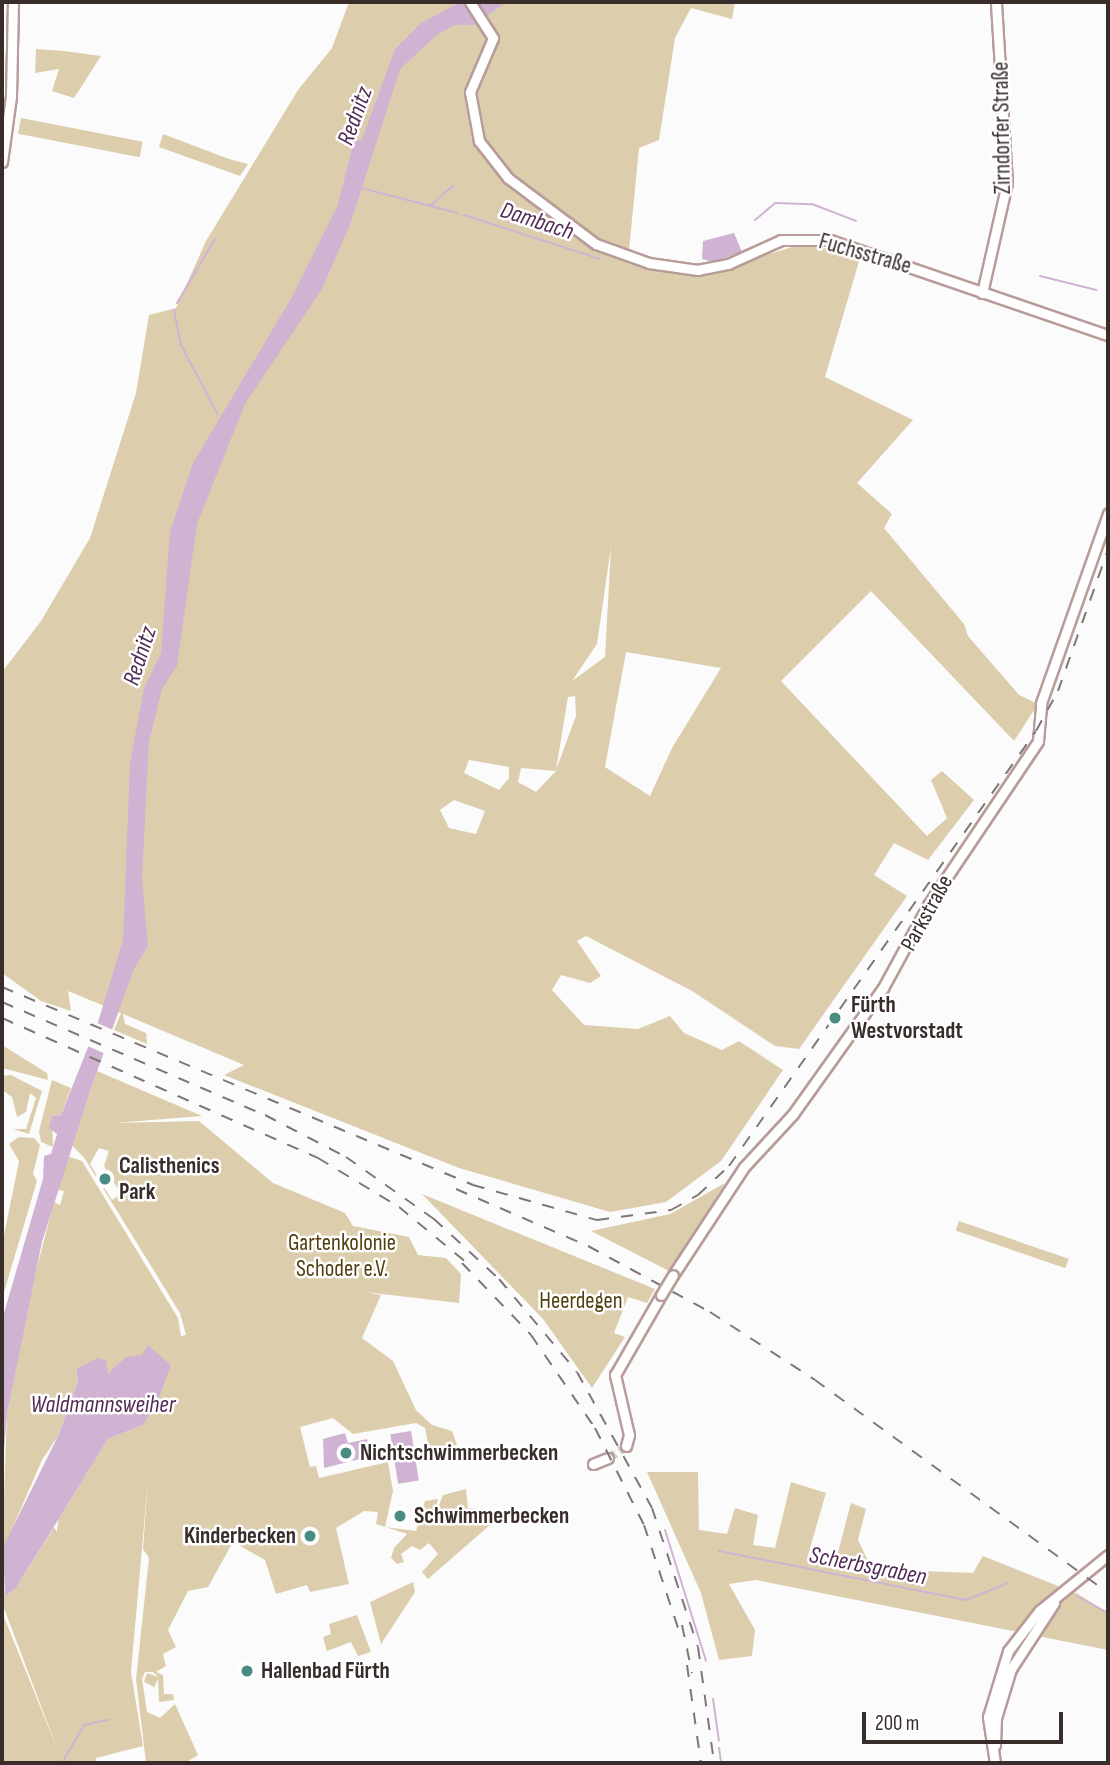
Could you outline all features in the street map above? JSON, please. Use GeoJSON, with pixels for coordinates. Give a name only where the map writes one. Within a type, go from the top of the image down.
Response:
{"type":"FeatureCollection","features":[{"type":"Feature","properties":{"kind":"main road"},"geometry":{"type":"LineString","coordinates":[[2,162],[13,2]]}},
{"type":"Feature","properties":{"kind":"main road","name":"Fuchsstraße"},"geometry":{"type":"LineString","coordinates":[[470,2],[492,33],[492,50],[470,98],[479,141],[517,186],[596,244],[649,263],[697,270],[728,264],[781,240],[830,240],[1108,335]]}},
{"type":"Feature","properties":{"kind":"main road","name":"Zirndorfer Straße"},"geometry":{"type":"LineString","coordinates":[[982,293],[1006,191],[996,2]]}},
{"type":"Feature","properties":{"kind":"main road","name":"Parkstraße"},"geometry":{"type":"LineString","coordinates":[[626,1446],[629,1436],[615,1375],[673,1275],[744,1167],[793,1114],[883,988],[928,905],[1038,741],[1041,703],[1108,514]]}},
{"type":"Feature","properties":{"kind":"main road"},"geometry":{"type":"LineString","coordinates":[[593,1464],[608,1458]]}},
{"type":"Feature","properties":{"kind":"main road"},"geometry":{"type":"LineString","coordinates":[[995,1761],[988,1717],[1000,1668],[1023,1628],[1108,1555]]}},
{"type":"Feature","properties":{"kind":"green space"},"geometry":{"type":"Polygon","coordinates":[[[349,2],[735,2],[732,19],[691,8],[675,38],[659,140],[639,148],[628,261],[697,276],[802,244],[855,253],[860,258],[825,377],[913,420],[857,483],[892,514],[884,528],[964,624],[968,636],[1019,695],[1038,704],[1014,741],[871,591],[781,681],[927,836],[947,818],[931,780],[942,771],[974,800],[928,860],[894,843],[874,875],[907,896],[799,1049],[775,1046],[692,991],[586,936],[577,941],[601,976],[590,983],[561,975],[552,990],[584,1025],[638,1029],[670,1016],[684,1033],[722,1050],[739,1041],[783,1070],[721,1161],[666,1202],[610,1212],[459,1168],[224,1075],[244,1065],[123,1014],[125,1024],[146,1033],[147,1044],[114,1030],[121,1013],[68,991],[71,1011],[41,1001],[2,973],[2,672],[41,621],[90,538],[136,393],[149,315],[176,308],[206,241],[298,90],[332,48],[349,2]],[[611,547],[597,644],[572,681],[605,657],[611,547]],[[626,652],[605,767],[650,796],[672,748],[721,668],[626,652]],[[575,696],[568,697],[556,770],[576,716],[575,696]],[[469,760],[464,773],[499,790],[509,778],[509,767],[469,760]],[[521,768],[518,782],[536,792],[556,771],[521,768]],[[454,800],[440,810],[449,828],[476,834],[485,811],[454,800]]]}},
{"type":"Feature","properties":{"kind":"green space"},"geometry":{"type":"Polygon","coordinates":[[[36,49],[101,56],[74,98],[52,91],[59,69],[35,73],[36,49]]]}},
{"type":"Feature","properties":{"kind":"green space"},"geometry":{"type":"Polygon","coordinates":[[[21,118],[143,142],[140,157],[18,134],[21,118]]]}},
{"type":"Feature","properties":{"kind":"green space"},"geometry":{"type":"Polygon","coordinates":[[[163,134],[248,164],[240,176],[159,147],[163,134]]]}},
{"type":"Feature","properties":{"kind":"green space"},"geometry":{"type":"Polygon","coordinates":[[[2,1045],[47,1073],[48,1080],[2,1068],[2,1045]]]}},
{"type":"Feature","properties":{"kind":"green space","name":"Gartenkolonie Schoder e.V."},"geometry":{"type":"Polygon","coordinates":[[[97,1071],[202,1116],[114,1123],[199,1121],[273,1183],[345,1213],[353,1226],[409,1237],[418,1255],[446,1258],[461,1274],[459,1303],[365,1292],[381,1295],[362,1338],[393,1361],[416,1410],[432,1425],[452,1431],[457,1445],[430,1454],[425,1428],[416,1423],[353,1434],[333,1418],[300,1427],[310,1467],[316,1466],[319,1478],[388,1462],[393,1491],[385,1527],[376,1524],[378,1512],[364,1511],[336,1528],[349,1584],[310,1592],[307,1585],[276,1594],[265,1560],[233,1542],[208,1587],[188,1591],[168,1630],[176,1647],[163,1654],[166,1666],[156,1672],[163,1675],[164,1694],[173,1694],[174,1700],[159,1702],[158,1679],[154,1687],[144,1682],[147,1673],[158,1677],[153,1672],[145,1672],[142,1679],[147,1712],[160,1718],[175,1704],[198,1755],[185,1763],[146,1763],[136,1679],[149,1558],[143,1549],[148,1480],[131,1672],[143,1746],[96,1758],[97,1763],[2,1763],[2,1612],[58,1751],[2,1603],[2,1573],[5,1595],[16,1588],[54,1527],[57,1532],[58,1520],[108,1439],[143,1425],[171,1365],[142,1355],[107,1373],[76,1368],[78,1381],[58,1436],[42,1460],[2,1552],[7,1414],[30,1294],[54,1202],[60,1205],[64,1191],[58,1190],[67,1156],[82,1161],[178,1318],[181,1336],[186,1335],[180,1313],[85,1159],[71,1144],[97,1071]],[[99,1148],[90,1164],[112,1200],[121,1194],[104,1166],[109,1151],[99,1148]]]}},
{"type":"Feature","properties":{"kind":"green space"},"geometry":{"type":"Polygon","coordinates":[[[11,1075],[42,1091],[29,1134],[13,1129],[26,1129],[36,1098],[30,1093],[26,1112],[17,1117],[12,1097],[2,1090],[2,1076],[11,1075]]]}},
{"type":"Feature","properties":{"kind":"green space"},"geometry":{"type":"Polygon","coordinates":[[[52,1080],[71,1088],[61,1115],[52,1116],[53,1147],[41,1142],[39,1131],[52,1080]]]}},
{"type":"Feature","properties":{"kind":"green space"},"geometry":{"type":"Polygon","coordinates":[[[19,1137],[34,1138],[40,1145],[33,1174],[37,1181],[2,1299],[2,1245],[19,1161],[9,1144],[19,1137]]]}},
{"type":"Feature","properties":{"kind":"green space"},"geometry":{"type":"Polygon","coordinates":[[[725,1183],[671,1272],[591,1231],[670,1214],[725,1183]]]}},
{"type":"Feature","properties":{"kind":"green space","name":"Heerdegen"},"geometry":{"type":"Polygon","coordinates":[[[422,1194],[655,1289],[647,1303],[628,1297],[614,1333],[625,1337],[592,1388],[543,1319],[422,1194]]]}},
{"type":"Feature","properties":{"kind":"green space"},"geometry":{"type":"Polygon","coordinates":[[[959,1221],[1069,1259],[1065,1268],[956,1230],[959,1221]]]}},
{"type":"Feature","properties":{"kind":"green space"},"geometry":{"type":"Polygon","coordinates":[[[647,1472],[698,1472],[699,1530],[727,1534],[735,1508],[758,1515],[753,1545],[775,1548],[791,1482],[826,1493],[808,1555],[836,1560],[851,1503],[866,1509],[858,1540],[872,1569],[973,1573],[983,1556],[1078,1594],[1108,1613],[1108,1650],[756,1580],[729,1584],[755,1630],[752,1656],[719,1660],[701,1593],[647,1472]]]}},
{"type":"Feature","properties":{"kind":"green space"},"geometry":{"type":"Polygon","coordinates":[[[466,1489],[468,1508],[478,1509],[490,1525],[428,1579],[422,1572],[438,1554],[429,1543],[420,1550],[412,1546],[401,1554],[404,1562],[397,1564],[391,1558],[394,1548],[407,1534],[385,1527],[416,1531],[425,1501],[438,1499],[432,1523],[443,1495],[466,1489]]]}},
{"type":"Feature","properties":{"kind":"green space"},"geometry":{"type":"Polygon","coordinates":[[[413,1582],[415,1592],[381,1644],[370,1602],[413,1582]]]}},
{"type":"Feature","properties":{"kind":"green space"},"geometry":{"type":"Polygon","coordinates":[[[357,1615],[371,1652],[358,1656],[351,1642],[327,1651],[323,1637],[331,1634],[329,1624],[357,1615]]]}},
{"type":"Feature","properties":{"kind":"water"},"geometry":{"type":"Polygon","coordinates":[[[507,2],[474,25],[455,25],[438,34],[400,69],[351,222],[322,289],[245,404],[197,524],[177,666],[162,689],[149,742],[142,878],[148,946],[134,969],[90,1091],[42,1242],[7,1414],[2,1476],[2,1320],[43,1179],[44,1156],[51,1154],[57,1134],[49,1128],[52,1116],[61,1115],[98,1022],[123,940],[130,763],[144,688],[161,653],[170,532],[193,463],[292,297],[337,207],[354,142],[362,139],[395,49],[421,23],[457,4],[507,2]]]}},
{"type":"Feature","properties":{"kind":"water"},"geometry":{"type":"Polygon","coordinates":[[[734,233],[742,252],[713,262],[702,259],[703,241],[734,233]]]}},
{"type":"Feature","properties":{"kind":"water","name":"Waldmannsweiher"},"geometry":{"type":"Polygon","coordinates":[[[148,1345],[171,1365],[159,1398],[143,1425],[108,1439],[16,1588],[5,1596],[3,1547],[58,1436],[78,1381],[76,1369],[97,1358],[106,1360],[108,1373],[126,1357],[142,1355],[148,1345]]]}},
{"type":"Feature","properties":{"kind":"water"},"geometry":{"type":"Polygon","coordinates":[[[411,1431],[419,1480],[398,1484],[390,1434],[411,1431]]]}},
{"type":"Feature","properties":{"kind":"water","name":"Nichtschwimmerbecken"},"geometry":{"type":"Polygon","coordinates":[[[345,1433],[348,1443],[367,1439],[372,1456],[324,1468],[323,1439],[345,1433]]]}},
{"type":"Feature","properties":{"kind":"pier"},"geometry":{"type":"Polygon","coordinates":[[[95,1022],[117,1032],[107,1055],[85,1045],[95,1022]]]}},
{"type":"Feature","properties":{"kind":"waterway"},"geometry":{"type":"LineString","coordinates":[[431,205],[454,185]]}},
{"type":"Feature","properties":{"kind":"waterway","name":"Dambach"},"geometry":{"type":"LineString","coordinates":[[361,188],[458,213]]}},
{"type":"Feature","properties":{"kind":"waterway","name":"Dambach"},"geometry":{"type":"LineString","coordinates":[[755,220],[775,203],[812,204],[856,221]]}},
{"type":"Feature","properties":{"kind":"waterway","name":"Dambach"},"geometry":{"type":"LineString","coordinates":[[464,215],[600,259]]}},
{"type":"Feature","properties":{"kind":"waterway"},"geometry":{"type":"LineString","coordinates":[[177,303],[215,239]]}},
{"type":"Feature","properties":{"kind":"waterway","name":"Dambach"},"geometry":{"type":"LineString","coordinates":[[1040,276],[1096,290]]}},
{"type":"Feature","properties":{"kind":"waterway"},"geometry":{"type":"LineString","coordinates":[[174,310],[181,345],[218,415]]}},
{"type":"Feature","properties":{"kind":"waterway"},"geometry":{"type":"LineString","coordinates":[[665,1530],[706,1661]]}},
{"type":"Feature","properties":{"kind":"waterway","name":"Scherbsgraben"},"geometry":{"type":"LineString","coordinates":[[719,1551],[966,1600],[1008,1583]]}},
{"type":"Feature","properties":{"kind":"waterway","name":"Scherbsgraben"},"geometry":{"type":"LineString","coordinates":[[1077,1596],[1108,1613]]}},
{"type":"Feature","properties":{"kind":"waterway"},"geometry":{"type":"LineString","coordinates":[[713,1699],[719,1741]]}},
{"type":"Feature","properties":{"kind":"waterway","name":"Scherbsgraben"},"geometry":{"type":"LineString","coordinates":[[62,1763],[84,1725],[108,1720]]}},
{"type":"Feature","properties":{"kind":"waterway"},"geometry":{"type":"LineString","coordinates":[[719,1748],[721,1763]]}},
{"type":"Feature","properties":{"kind":"tunnel"},"geometry":{"type":"LineString","coordinates":[[608,1458],[626,1446]]}},
{"type":"Feature","properties":{"kind":"railway"},"geometry":{"type":"LineString","coordinates":[[2,987],[473,1185],[597,1220],[671,1210],[698,1195],[729,1166],[1036,731],[1058,691],[1108,550]]}},
{"type":"Feature","properties":{"kind":"railway"},"geometry":{"type":"LineString","coordinates":[[2,1002],[265,1115],[346,1157],[434,1219],[499,1279],[577,1372],[652,1508],[698,1647],[714,1763]]}},
{"type":"Feature","properties":{"kind":"railway"},"geometry":{"type":"LineString","coordinates":[[2,1018],[318,1158],[399,1207],[472,1267]]}},
{"type":"Feature","properties":{"kind":"railway"},"geometry":{"type":"LineString","coordinates":[[456,1189],[588,1246],[710,1312],[815,1380],[1108,1593]]}},
{"type":"Feature","properties":{"kind":"railway"},"geometry":{"type":"LineString","coordinates":[[462,1263],[531,1335],[595,1428],[644,1525],[680,1634]]}},
{"type":"Feature","properties":{"kind":"railway"},"geometry":{"type":"LineString","coordinates":[[682,1625],[692,1673]]}},
{"type":"Feature","properties":{"kind":"railway"},"geometry":{"type":"LineString","coordinates":[[687,1665],[701,1763]]}},
{"type":"Feature","properties":{"kind":"place","name":"Fürth Westvorstadt"},"geometry":{"type":"Point","coordinates":[835,1018]}},
{"type":"Feature","properties":{"kind":"place","name":"Calisthenics Park"},"geometry":{"type":"Point","coordinates":[105,1179]}},
{"type":"Feature","properties":{"kind":"place","name":"Nichtschwimmerbecken"},"geometry":{"type":"Point","coordinates":[346,1453]}},
{"type":"Feature","properties":{"kind":"place","name":"Schwimmerbecken"},"geometry":{"type":"Point","coordinates":[400,1516]}},
{"type":"Feature","properties":{"kind":"place","name":"Kinderbecken"},"geometry":{"type":"Point","coordinates":[310,1536]}},
{"type":"Feature","properties":{"kind":"place","name":"Hallenbad Fürth"},"geometry":{"type":"Point","coordinates":[247,1671]}},
{"type":"Feature","properties":{"kind":"water label","name":"Rednitz"},"geometry":{"type":"Point","coordinates":[355,116]}},
{"type":"Feature","properties":{"kind":"water label","name":"Rednitz"},"geometry":{"type":"Point","coordinates":[140,656]}}]}
